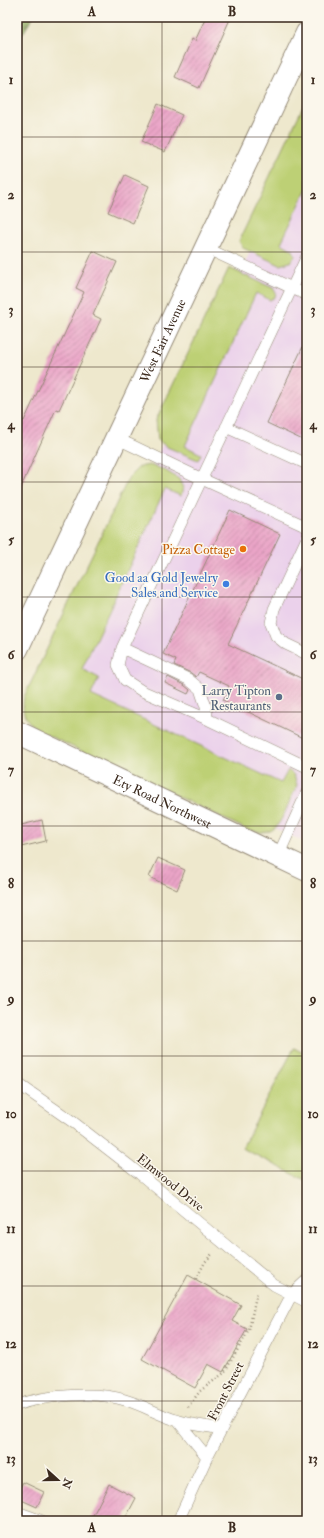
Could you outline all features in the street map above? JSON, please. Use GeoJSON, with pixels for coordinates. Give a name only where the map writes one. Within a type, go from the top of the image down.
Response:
{"type":"FeatureCollection","features":[{"type":"Feature","properties":{"kind":"street","name":"West Fair Avenue"},"geometry":{"type":"LineString","coordinates":[[17,649],[307,33]]}},
{"type":"Feature","properties":{"kind":"street","name":"Ety Road Northwest"},"geometry":{"type":"LineString","coordinates":[[17,732],[307,870]]}},
{"type":"Feature","properties":{"kind":"lane"},"geometry":{"type":"LineString","coordinates":[[206,248],[307,295]]}},
{"type":"Feature","properties":{"kind":"lane"},"geometry":{"type":"LineString","coordinates":[[307,256],[122,648],[118,665],[125,680],[142,691],[207,719],[307,767]]}},
{"type":"Feature","properties":{"kind":"lane"},"geometry":{"type":"LineString","coordinates":[[226,427],[307,464]]}},
{"type":"Feature","properties":{"kind":"lane"},"geometry":{"type":"LineString","coordinates":[[116,438],[202,480],[307,526]]}},
{"type":"Feature","properties":{"kind":"lane"},"geometry":{"type":"LineString","coordinates":[[307,538],[276,603],[272,623],[276,636],[286,644],[307,654]]}},
{"type":"Feature","properties":{"kind":"lane"},"geometry":{"type":"LineString","coordinates":[[122,648],[188,679],[194,684],[203,695],[207,719]]}},
{"type":"Feature","properties":{"kind":"lane"},"geometry":{"type":"LineString","coordinates":[[278,856],[307,792]]}},
{"type":"Feature","properties":{"kind":"lane","name":"Elmwood Drive"},"geometry":{"type":"LineString","coordinates":[[17,1083],[73,1122],[134,1169],[274,1285],[307,1302]]}},
{"type":"Feature","properties":{"kind":"lane","name":"Front Street"},"geometry":{"type":"LineString","coordinates":[[178,1521],[207,1457],[292,1294],[307,1280]]}},
{"type":"Feature","properties":{"kind":"lane"},"geometry":{"type":"LineString","coordinates":[[17,1405],[28,1401],[73,1395],[100,1395],[125,1399],[177,1420],[222,1428]]}},
{"type":"Feature","properties":{"kind":"lane"},"geometry":{"type":"LineString","coordinates":[[177,1420],[207,1457]]}},
{"type":"Feature","properties":{"kind":"lane"},"geometry":{"type":"LineString","coordinates":[[17,1512],[42,1521]]}},
{"type":"Feature","properties":{"kind":"path"},"geometry":{"type":"LineString","coordinates":[[196,1279],[205,1262]]}},
{"type":"Feature","properties":{"kind":"path"},"geometry":{"type":"LineString","coordinates":[[200,1391],[224,1373],[249,1330],[257,1293]]}},
{"type":"Feature","properties":{"kind":"shaded area"},"geometry":{"type":"Polygon","coordinates":[[[307,126],[307,843],[37,721],[307,126]]]}},
{"type":"Feature","properties":{"kind":"green space"},"geometry":{"type":"Polygon","coordinates":[[[17,17],[33,17],[17,43],[17,17]]]}},
{"type":"Feature","properties":{"kind":"green space"},"geometry":{"type":"Polygon","coordinates":[[[307,98],[307,189],[281,243],[293,250],[295,256],[290,262],[280,265],[243,248],[239,241],[307,98]]]}},
{"type":"Feature","properties":{"kind":"green space"},"geometry":{"type":"Polygon","coordinates":[[[229,268],[273,288],[276,293],[275,297],[270,300],[256,293],[185,446],[201,454],[198,460],[167,447],[158,440],[156,420],[229,268]]]}},
{"type":"Feature","properties":{"kind":"green space"},"geometry":{"type":"Polygon","coordinates":[[[149,465],[163,469],[179,479],[183,488],[181,496],[165,489],[82,669],[99,678],[91,695],[281,783],[288,770],[294,775],[297,785],[285,812],[279,824],[267,832],[248,830],[39,731],[31,724],[24,713],[24,697],[129,477],[139,467],[149,465]]]}},
{"type":"Feature","properties":{"kind":"green space"},"geometry":{"type":"Polygon","coordinates":[[[294,1048],[307,1055],[307,1181],[242,1148],[294,1048]]]}},
{"type":"Feature","properties":{"kind":"building"},"geometry":{"type":"Polygon","coordinates":[[[206,17],[231,17],[199,88],[175,77],[192,39],[195,41],[206,17]]]}},
{"type":"Feature","properties":{"kind":"building"},"geometry":{"type":"Polygon","coordinates":[[[158,104],[182,115],[165,152],[141,142],[158,104]]]}},
{"type":"Feature","properties":{"kind":"building"},"geometry":{"type":"Polygon","coordinates":[[[125,175],[149,186],[133,223],[108,212],[125,175]]]}},
{"type":"Feature","properties":{"kind":"building"},"geometry":{"type":"Polygon","coordinates":[[[93,251],[117,262],[93,315],[101,319],[59,410],[56,409],[17,496],[17,430],[21,420],[24,421],[84,292],[76,288],[93,251]]]}},
{"type":"Feature","properties":{"kind":"building"},"geometry":{"type":"Polygon","coordinates":[[[307,338],[307,442],[267,423],[307,338]]]}},
{"type":"Feature","properties":{"kind":"building"},"geometry":{"type":"Polygon","coordinates":[[[230,510],[280,534],[228,644],[307,681],[307,740],[223,700],[229,686],[199,672],[196,677],[174,665],[176,660],[163,654],[230,510]]]}},
{"type":"Feature","properties":{"kind":"building"},"geometry":{"type":"Polygon","coordinates":[[[168,677],[184,685],[190,690],[188,694],[165,683],[168,677]]]}},
{"type":"Feature","properties":{"kind":"building"},"geometry":{"type":"Polygon","coordinates":[[[42,820],[46,841],[17,848],[17,826],[42,820]]]}},
{"type":"Feature","properties":{"kind":"building"},"geometry":{"type":"Polygon","coordinates":[[[158,858],[185,870],[177,890],[149,877],[158,858]]]}},
{"type":"Feature","properties":{"kind":"building"},"geometry":{"type":"Polygon","coordinates":[[[188,1275],[241,1305],[232,1321],[247,1329],[223,1372],[208,1364],[195,1388],[142,1359],[188,1275]]]}},
{"type":"Feature","properties":{"kind":"building"},"geometry":{"type":"Polygon","coordinates":[[[23,1482],[44,1492],[37,1507],[17,1498],[17,1494],[23,1482]]]}},
{"type":"Feature","properties":{"kind":"building"},"geometry":{"type":"Polygon","coordinates":[[[109,1484],[136,1498],[124,1521],[90,1521],[109,1484]]]}},
{"type":"Feature","properties":{"kind":"place","name":"Pizza Cottage"},"geometry":{"type":"Point","coordinates":[243,549]}},
{"type":"Feature","properties":{"kind":"place","name":"Good aa Gold Jewelry Sales and Service"},"geometry":{"type":"Point","coordinates":[226,584]}},
{"type":"Feature","properties":{"kind":"place","name":"Larry Tipton Restaurants"},"geometry":{"type":"Point","coordinates":[279,697]}}]}
